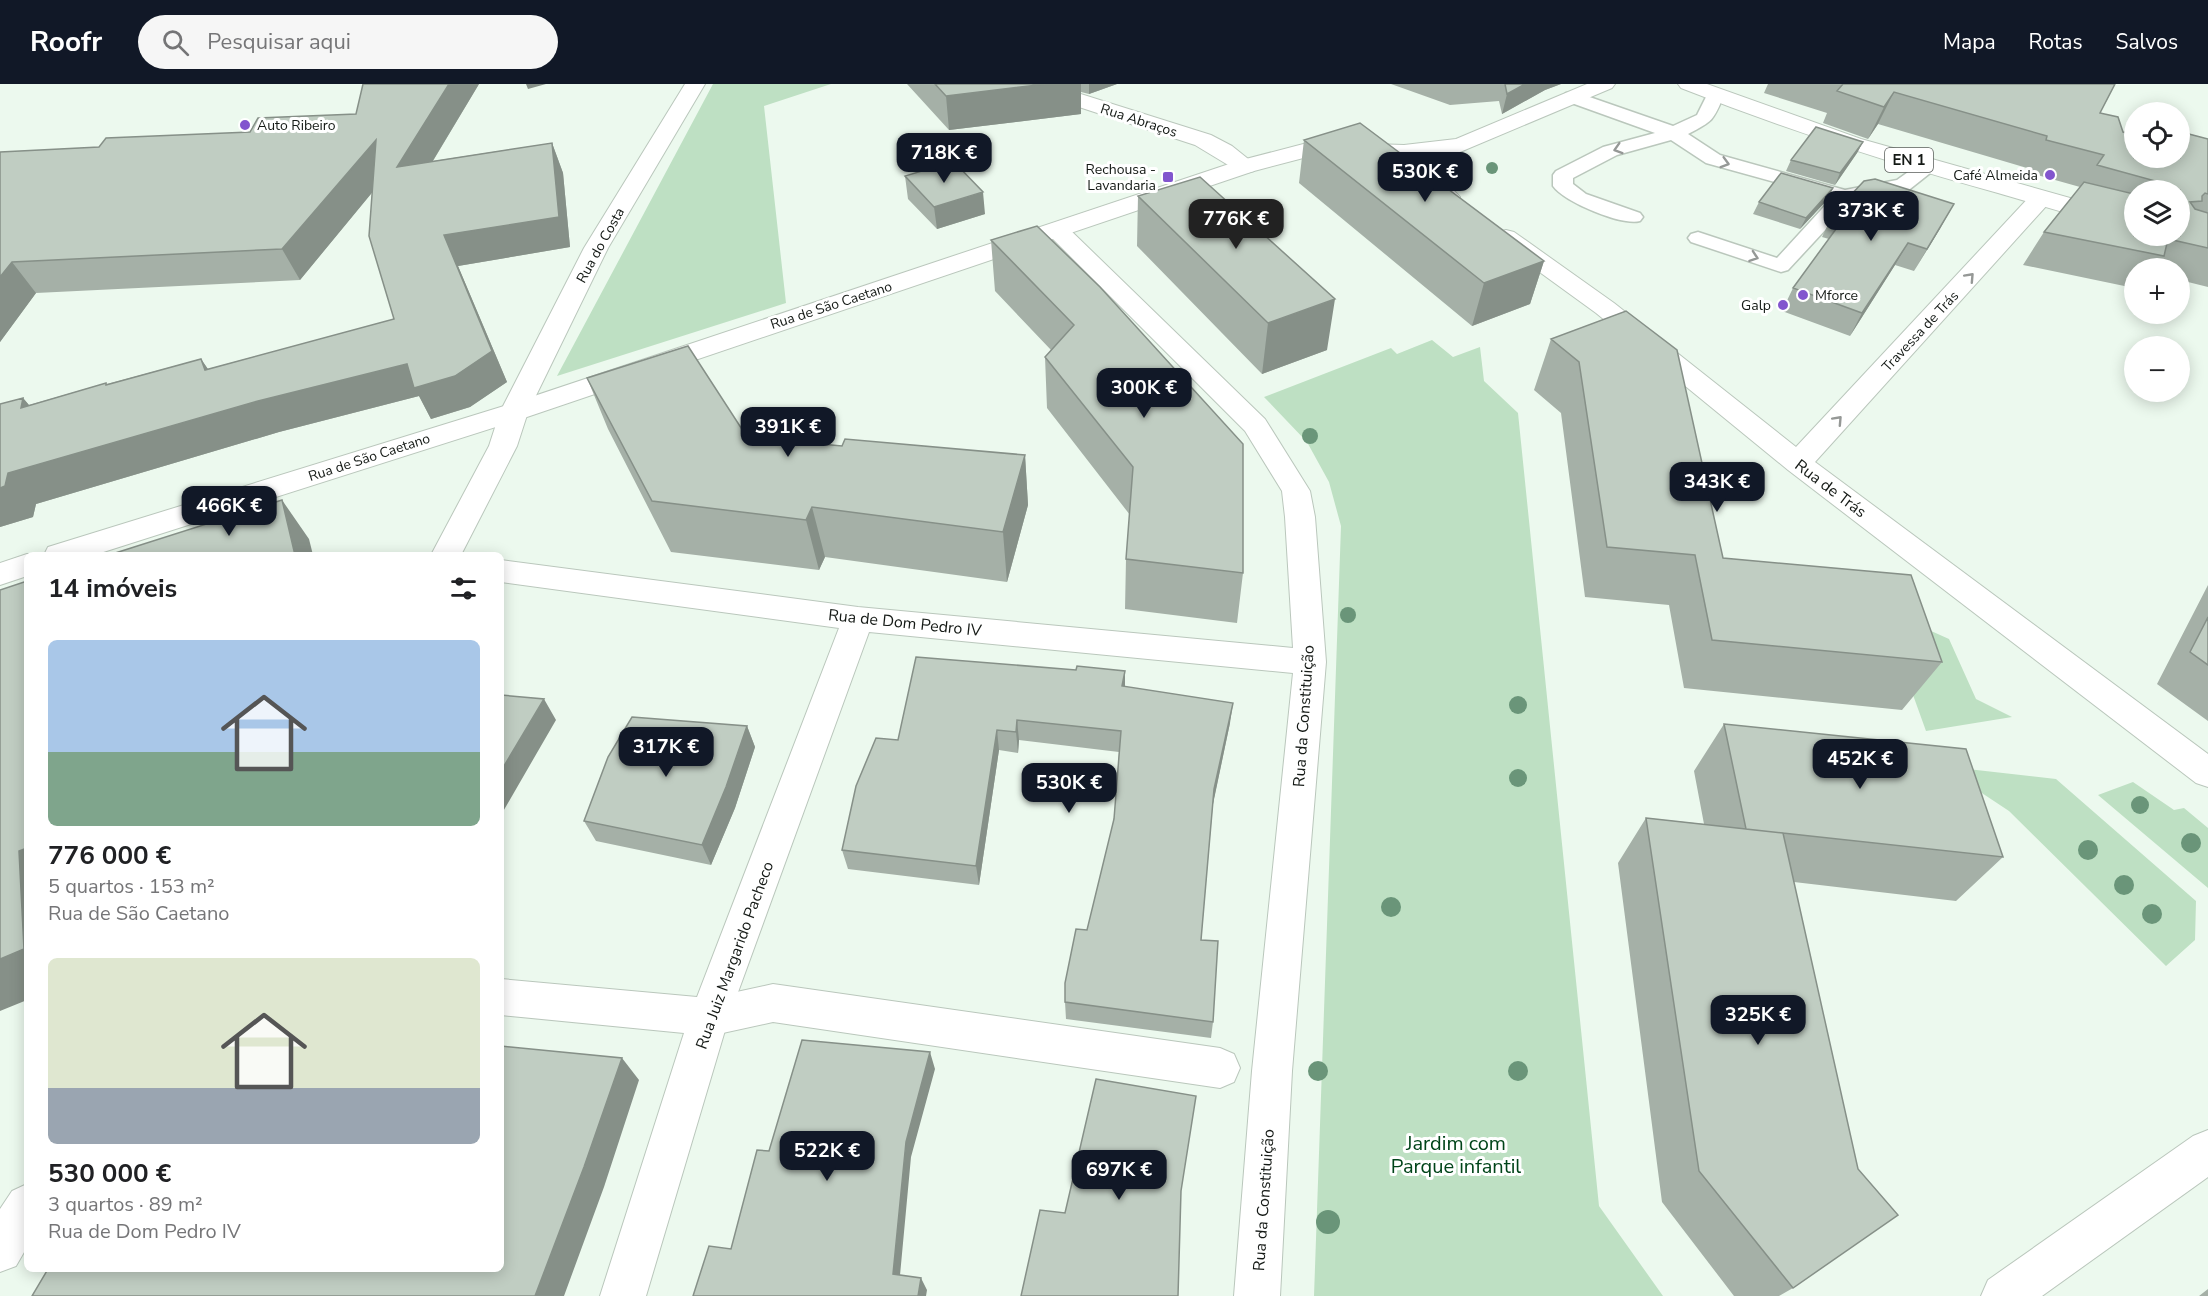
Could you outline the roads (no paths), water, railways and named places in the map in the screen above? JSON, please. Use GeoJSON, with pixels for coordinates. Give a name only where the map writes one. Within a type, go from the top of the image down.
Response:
{"type":"FeatureCollection","features":[{"type":"Feature","properties":{"kind":"street","name":"Rua do Costa"},"geometry":{"type":"LineString","coordinates":[[448,552],[503,446],[514,411],[596,248],[695,84]]}},
{"type":"Feature","properties":{"kind":"street","name":"Rua Abraços"},"geometry":{"type":"LineString","coordinates":[[1028,84],[1203,140],[1246,166]]}},
{"type":"Feature","properties":{"kind":"street","name":"Rua de São Caetano"},"geometry":{"type":"LineString","coordinates":[[68,552],[514,411],[1246,166],[1311,149],[1404,152],[1460,145],[1605,84]]}},
{"type":"Feature","properties":{"kind":"street","name":"EN 1"},"geometry":{"type":"LineString","coordinates":[[1688,84],[1829,136],[2124,220]]}},
{"type":"Feature","properties":{"kind":"street","name":"Rua de Trás"},"geometry":{"type":"LineString","coordinates":[[1404,152],[1440,191],[1605,308],[1798,463],[2208,773]]}},
{"type":"Feature","properties":{"kind":"street","name":"Travessa de Trás"},"geometry":{"type":"LineString","coordinates":[[1798,463],[2042,198]]}},
{"type":"Feature","properties":{"kind":"street","name":"Rua da Constituição"},"geometry":{"type":"LineString","coordinates":[[1057,230],[1255,425],[1296,491],[1300,517],[1310,662],[1272,1071],[1257,1296]]}},
{"type":"Feature","properties":{"kind":"street"},"geometry":{"type":"LineString","coordinates":[[0,574],[24,566]]}},
{"type":"Feature","properties":{"kind":"street","name":"Rua de Dom Pedro IV"},"geometry":{"type":"LineString","coordinates":[[504,571],[858,619],[1310,662]]}},
{"type":"Feature","properties":{"kind":"street","name":"Rua Juiz Margarido Pacheco"},"geometry":{"type":"LineString","coordinates":[[623,1296],[710,1017],[858,619]]}},
{"type":"Feature","properties":{"kind":"street"},"geometry":{"type":"LineString","coordinates":[[504,996],[710,1017],[773,1003],[1220,1068]]}},
{"type":"Feature","properties":{"kind":"street"},"geometry":{"type":"LineString","coordinates":[[2004,1296],[2208,1151]]}},
{"type":"Feature","properties":{"kind":"street"},"geometry":{"type":"LineString","coordinates":[[0,1250],[24,1211]]}},
{"type":"Feature","properties":{"kind":"lane"},"geometry":{"type":"LineString","coordinates":[[1633,217],[1579,198],[1563,186],[1563,175],[1611,151],[1674,134],[1706,118],[1715,95]]}},
{"type":"Feature","properties":{"kind":"lane"},"geometry":{"type":"LineString","coordinates":[[1572,97],[1674,134],[1713,159],[1845,196],[1903,185],[1929,166]]}},
{"type":"Feature","properties":{"kind":"lane"},"geometry":{"type":"LineString","coordinates":[[1698,238],[1781,266],[1845,196]]}},
{"type":"Feature","properties":{"kind":"place","name":"Auto Ribeiro"},"geometry":{"type":"Point","coordinates":[245,125]}},
{"type":"Feature","properties":{"kind":"place","name":"Café Almeida"},"geometry":{"type":"Point","coordinates":[2050,175]}},
{"type":"Feature","properties":{"kind":"place","name":"Rechousa - Lavandaria"},"geometry":{"type":"Point","coordinates":[1168,177]}},
{"type":"Feature","properties":{"kind":"place","name":"Mforce"},"geometry":{"type":"Point","coordinates":[1803,295]}},
{"type":"Feature","properties":{"kind":"place","name":"Galp"},"geometry":{"type":"Point","coordinates":[1783,305]}},
{"type":"Feature","properties":{"kind":"park label","name":"Jardim com Parque infantil"},"geometry":{"type":"Point","coordinates":[1456,1154]}}]}
